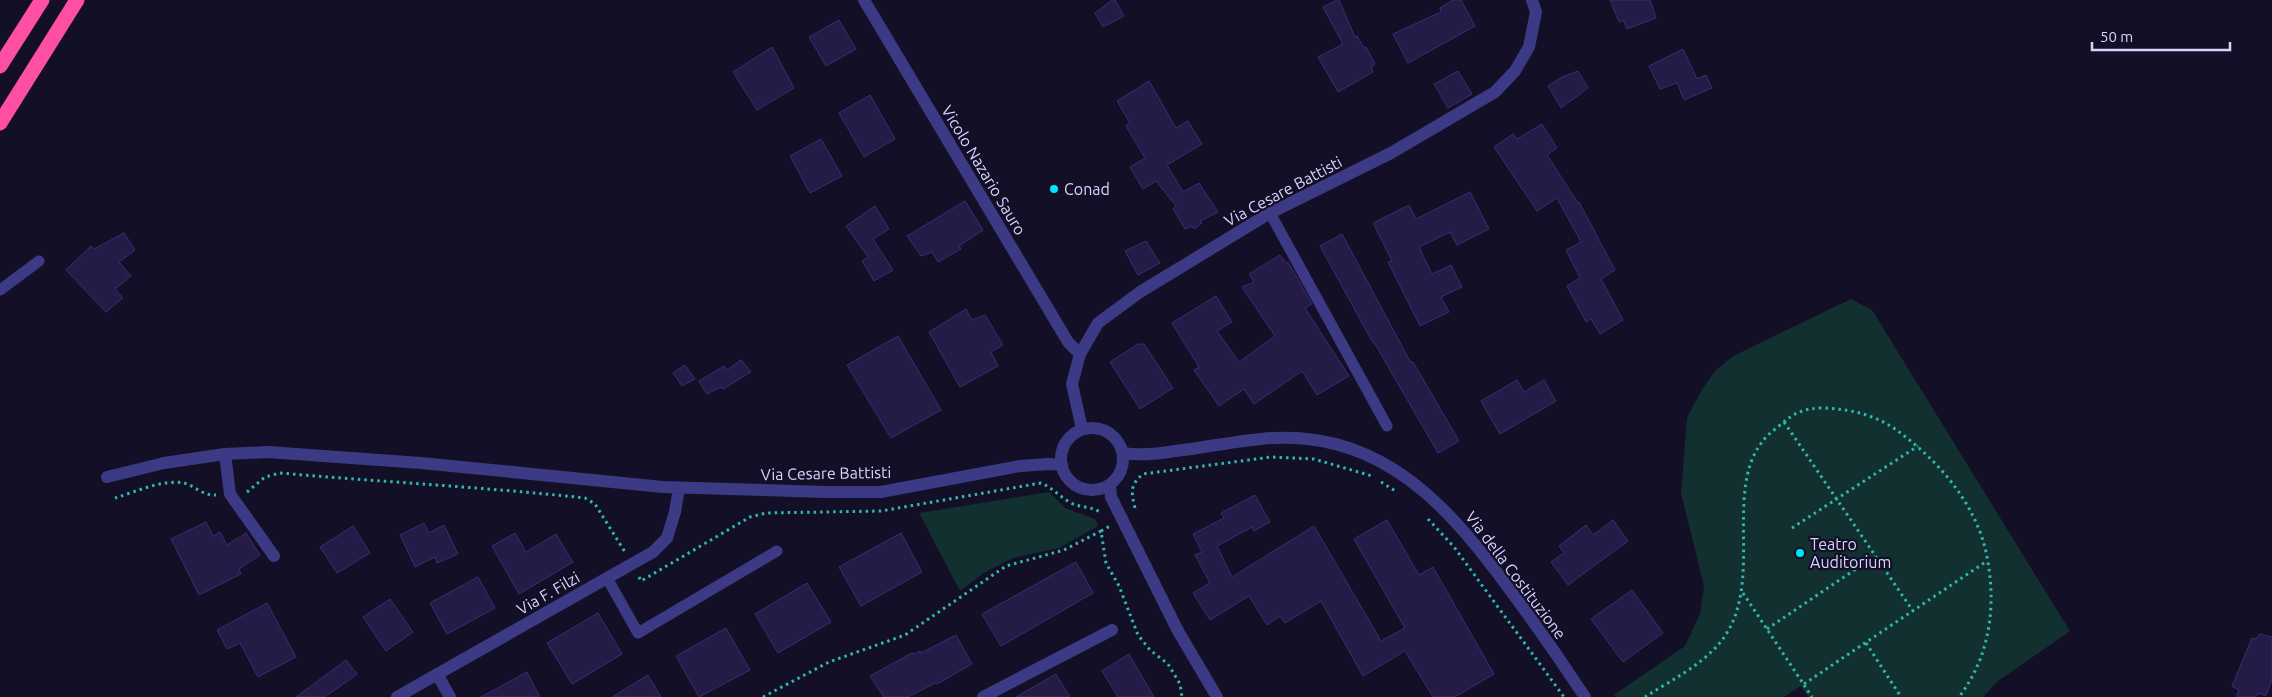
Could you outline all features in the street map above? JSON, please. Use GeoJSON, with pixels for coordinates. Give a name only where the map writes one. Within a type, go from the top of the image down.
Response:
{"type":"FeatureCollection","features":[{"type":"Feature","properties":{"kind":"highway"},"geometry":{"type":"LineString","coordinates":[[0,66],[42,0]]}},
{"type":"Feature","properties":{"kind":"highway"},"geometry":{"type":"LineString","coordinates":[[0,123],[76,0]]}},
{"type":"Feature","properties":{"kind":"street","name":"Vicolo Nazario Sauro"},"geometry":{"type":"LineString","coordinates":[[864,0],[1068,342],[1080,354]]}},
{"type":"Feature","properties":{"kind":"street","name":"Via Cesare Battisti"},"geometry":{"type":"LineString","coordinates":[[1082,429],[1072,384],[1080,354],[1098,323],[1148,287],[1270,213],[1391,153],[1495,92],[1515,71],[1529,47],[1536,12],[1532,0]]}},
{"type":"Feature","properties":{"kind":"street"},"geometry":{"type":"LineString","coordinates":[[1093,428],[1112,435],[1119,443],[1123,453],[1121,471],[1110,485],[1100,489],[1080,488],[1065,475],[1062,465],[1061,456],[1068,440],[1082,429],[1093,428]]}},
{"type":"Feature","properties":{"kind":"street","name":"Via della Costituzione"},"geometry":{"type":"LineString","coordinates":[[1123,453],[1135,455],[1268,439],[1307,438],[1346,447],[1380,460],[1407,476],[1440,504],[1475,543],[1585,697]]}},
{"type":"Feature","properties":{"kind":"street","name":"Via Cesare Battisti"},"geometry":{"type":"LineString","coordinates":[[107,477],[164,463],[225,454],[268,452],[306,453],[679,488],[881,492],[1020,466],[1062,465]]}},
{"type":"Feature","properties":{"kind":"street"},"geometry":{"type":"LineString","coordinates":[[225,454],[230,494],[274,556]]}},
{"type":"Feature","properties":{"kind":"street"},"geometry":{"type":"LineString","coordinates":[[1110,485],[1111,497],[1178,631],[1217,697]]}},
{"type":"Feature","properties":{"kind":"street","name":"Via F. Filzi"},"geometry":{"type":"LineString","coordinates":[[397,697],[653,552],[667,538],[675,512],[679,488]]}},
{"type":"Feature","properties":{"kind":"street"},"geometry":{"type":"LineString","coordinates":[[983,697],[1112,630]]}},
{"type":"Feature","properties":{"kind":"street"},"geometry":{"type":"LineString","coordinates":[[437,674],[450,697]]}},
{"type":"Feature","properties":{"kind":"lane"},"geometry":{"type":"LineString","coordinates":[[1270,213],[1387,426]]}},
{"type":"Feature","properties":{"kind":"lane"},"geometry":{"type":"LineString","coordinates":[[0,290],[39,261]]}},
{"type":"Feature","properties":{"kind":"lane"},"geometry":{"type":"LineString","coordinates":[[607,578],[638,633],[777,551]]}},
{"type":"Feature","properties":{"kind":"path"},"geometry":{"type":"LineString","coordinates":[[1645,697],[1707,656],[1728,631],[1743,593],[1743,527],[1748,472],[1761,442],[1784,422],[1807,408],[1837,409],[1878,417],[1918,446],[1943,470],[1980,530],[1993,596],[1989,630],[1981,659],[1958,697]]}},
{"type":"Feature","properties":{"kind":"path"},"geometry":{"type":"LineString","coordinates":[[1784,422],[1913,611]]}},
{"type":"Feature","properties":{"kind":"path"},"geometry":{"type":"LineString","coordinates":[[1792,528],[1918,446]]}},
{"type":"Feature","properties":{"kind":"path"},"geometry":{"type":"LineString","coordinates":[[1122,519],[1136,512],[1130,492],[1134,482],[1143,474],[1271,457],[1314,459],[1373,477],[1401,495]]}},
{"type":"Feature","properties":{"kind":"path"},"geometry":{"type":"LineString","coordinates":[[115,498],[170,482],[185,483],[210,496],[248,492],[266,477],[280,473],[452,488],[510,490],[585,498],[595,504],[632,563],[641,581],[750,518],[766,513],[881,511],[1041,483],[1052,487],[1069,502],[1080,507],[1094,508],[1101,513],[1108,527]]}},
{"type":"Feature","properties":{"kind":"path"},"geometry":{"type":"LineString","coordinates":[[1422,512],[1454,547],[1564,697]]}},
{"type":"Feature","properties":{"kind":"path"},"geometry":{"type":"LineString","coordinates":[[763,697],[829,662],[905,635],[1006,566],[1064,550],[1101,531],[1106,563],[1119,586],[1138,635],[1150,650],[1168,664],[1180,684],[1182,697]]}},
{"type":"Feature","properties":{"kind":"path"},"geometry":{"type":"LineString","coordinates":[[1767,629],[1875,556]]}},
{"type":"Feature","properties":{"kind":"path"},"geometry":{"type":"LineString","coordinates":[[1804,684],[1987,561]]}},
{"type":"Feature","properties":{"kind":"path"},"geometry":{"type":"LineString","coordinates":[[1743,593],[1812,697]]}},
{"type":"Feature","properties":{"kind":"path"},"geometry":{"type":"LineString","coordinates":[[1866,642],[1902,697]]}},
{"type":"Feature","properties":{"kind":"green space"},"geometry":{"type":"Polygon","coordinates":[[[1851,299],[1872,310],[2070,631],[1998,681],[1983,697],[1808,697],[1801,686],[1784,697],[1616,697],[1614,695],[1685,646],[1700,614],[1704,586],[1681,493],[1687,418],[1700,393],[1714,372],[1733,356],[1851,299]]]}},
{"type":"Feature","properties":{"kind":"green space"},"geometry":{"type":"Polygon","coordinates":[[[1049,492],[1065,508],[1095,519],[1098,526],[1059,548],[1013,558],[985,572],[960,591],[919,513],[1049,492]]]}},
{"type":"Feature","properties":{"kind":"building"},"geometry":{"type":"Polygon","coordinates":[[[1112,0],[1115,0],[1124,16],[1103,27],[1095,13],[1112,0]]]}},
{"type":"Feature","properties":{"kind":"building"},"geometry":{"type":"Polygon","coordinates":[[[1339,0],[1355,37],[1357,36],[1364,48],[1366,47],[1375,64],[1371,67],[1373,72],[1338,92],[1318,57],[1343,44],[1323,7],[1339,0]]]}},
{"type":"Feature","properties":{"kind":"building"},"geometry":{"type":"Polygon","coordinates":[[[1453,0],[1461,0],[1475,26],[1408,63],[1393,34],[1441,12],[1440,8],[1453,0]]]}},
{"type":"Feature","properties":{"kind":"building"},"geometry":{"type":"Polygon","coordinates":[[[1610,0],[1650,0],[1656,18],[1627,29],[1623,20],[1619,22],[1610,0]]]}},
{"type":"Feature","properties":{"kind":"building"},"geometry":{"type":"Polygon","coordinates":[[[839,20],[856,49],[826,66],[809,37],[839,20]]]}},
{"type":"Feature","properties":{"kind":"building"},"geometry":{"type":"Polygon","coordinates":[[[772,47],[794,88],[757,110],[733,72],[772,47]]]}},
{"type":"Feature","properties":{"kind":"building"},"geometry":{"type":"Polygon","coordinates":[[[1683,49],[1697,79],[1706,75],[1712,88],[1684,100],[1677,83],[1660,89],[1649,66],[1683,49]]]}},
{"type":"Feature","properties":{"kind":"building"},"geometry":{"type":"Polygon","coordinates":[[[1458,71],[1472,94],[1448,108],[1434,84],[1458,71]]]}},
{"type":"Feature","properties":{"kind":"building"},"geometry":{"type":"Polygon","coordinates":[[[1578,71],[1588,88],[1561,108],[1548,86],[1562,77],[1578,71]]]}},
{"type":"Feature","properties":{"kind":"building"},"geometry":{"type":"Polygon","coordinates":[[[1149,81],[1176,128],[1188,121],[1202,144],[1167,165],[1183,192],[1199,183],[1218,212],[1200,221],[1202,223],[1194,229],[1192,226],[1185,229],[1173,209],[1176,206],[1156,181],[1143,189],[1130,167],[1145,158],[1126,126],[1130,123],[1117,101],[1149,81]]]}},
{"type":"Feature","properties":{"kind":"building"},"geometry":{"type":"Polygon","coordinates":[[[870,95],[895,139],[864,157],[839,113],[870,95]]]}},
{"type":"Feature","properties":{"kind":"building"},"geometry":{"type":"Polygon","coordinates":[[[1542,124],[1557,148],[1547,155],[1579,202],[1615,270],[1601,279],[1623,320],[1600,334],[1591,319],[1586,322],[1567,286],[1580,278],[1566,250],[1581,242],[1557,198],[1537,211],[1494,147],[1513,134],[1517,139],[1542,124]]]}},
{"type":"Feature","properties":{"kind":"building"},"geometry":{"type":"Polygon","coordinates":[[[821,139],[842,176],[810,193],[790,156],[821,139]]]}},
{"type":"Feature","properties":{"kind":"building"},"geometry":{"type":"Polygon","coordinates":[[[1470,192],[1489,229],[1457,245],[1450,232],[1419,247],[1432,274],[1451,265],[1462,287],[1441,297],[1449,312],[1420,326],[1388,262],[1392,261],[1373,223],[1409,205],[1416,219],[1470,192]]]}},
{"type":"Feature","properties":{"kind":"building"},"geometry":{"type":"Polygon","coordinates":[[[965,201],[983,230],[959,246],[961,249],[938,262],[932,252],[921,256],[907,236],[965,201]]]}},
{"type":"Feature","properties":{"kind":"building"},"geometry":{"type":"Polygon","coordinates":[[[875,206],[889,229],[873,239],[893,270],[874,281],[862,261],[868,257],[846,226],[875,206]]]}},
{"type":"Feature","properties":{"kind":"building"},"geometry":{"type":"Polygon","coordinates":[[[124,233],[135,250],[119,262],[131,276],[115,289],[123,298],[106,312],[66,270],[91,246],[94,249],[124,233]]]}},
{"type":"Feature","properties":{"kind":"building"},"geometry":{"type":"Polygon","coordinates":[[[1342,234],[1411,363],[1413,362],[1459,441],[1438,453],[1373,343],[1320,246],[1342,234]]]}},
{"type":"Feature","properties":{"kind":"building"},"geometry":{"type":"Polygon","coordinates":[[[1146,241],[1160,263],[1138,275],[1125,251],[1146,241]]]}},
{"type":"Feature","properties":{"kind":"building"},"geometry":{"type":"Polygon","coordinates":[[[1280,255],[1286,263],[1288,262],[1312,304],[1305,308],[1349,376],[1317,395],[1302,371],[1254,404],[1244,389],[1219,406],[1194,370],[1199,367],[1172,323],[1216,296],[1232,322],[1217,331],[1239,362],[1275,336],[1242,287],[1254,282],[1249,274],[1280,255]]]}},
{"type":"Feature","properties":{"kind":"building"},"geometry":{"type":"Polygon","coordinates":[[[966,309],[972,320],[985,315],[1003,345],[991,352],[998,366],[960,387],[929,332],[966,309]]]}},
{"type":"Feature","properties":{"kind":"building"},"geometry":{"type":"Polygon","coordinates":[[[898,336],[941,410],[891,438],[847,365],[898,336]]]}},
{"type":"Feature","properties":{"kind":"building"},"geometry":{"type":"Polygon","coordinates":[[[1138,344],[1144,344],[1173,388],[1140,409],[1110,362],[1138,344]]]}},
{"type":"Feature","properties":{"kind":"building"},"geometry":{"type":"Polygon","coordinates":[[[741,360],[751,372],[723,389],[721,387],[707,394],[699,381],[724,366],[727,370],[741,360]]]}},
{"type":"Feature","properties":{"kind":"building"},"geometry":{"type":"Polygon","coordinates":[[[685,365],[695,379],[682,386],[673,373],[685,365]]]}},
{"type":"Feature","properties":{"kind":"building"},"geometry":{"type":"Polygon","coordinates":[[[1517,380],[1524,392],[1544,380],[1556,401],[1500,434],[1481,401],[1517,380]]]}},
{"type":"Feature","properties":{"kind":"building"},"geometry":{"type":"Polygon","coordinates":[[[1255,495],[1270,522],[1254,531],[1252,527],[1217,546],[1232,577],[1314,526],[1381,641],[1405,628],[1354,539],[1387,520],[1419,575],[1433,567],[1494,674],[1455,697],[1433,697],[1405,651],[1363,676],[1321,601],[1285,623],[1280,616],[1267,625],[1249,596],[1210,620],[1193,593],[1210,583],[1195,555],[1202,552],[1193,534],[1224,518],[1221,513],[1255,495]]]}},
{"type":"Feature","properties":{"kind":"building"},"geometry":{"type":"Polygon","coordinates":[[[1613,520],[1628,541],[1568,585],[1551,562],[1564,553],[1559,546],[1586,525],[1593,535],[1613,520]]]}},
{"type":"Feature","properties":{"kind":"building"},"geometry":{"type":"Polygon","coordinates":[[[206,522],[213,536],[220,532],[227,545],[246,533],[260,555],[239,569],[241,574],[199,595],[171,539],[206,522]]]}},
{"type":"Feature","properties":{"kind":"building"},"geometry":{"type":"Polygon","coordinates":[[[424,523],[429,533],[444,525],[458,554],[437,563],[435,557],[415,567],[400,535],[424,523]]]}},
{"type":"Feature","properties":{"kind":"building"},"geometry":{"type":"Polygon","coordinates":[[[353,526],[370,553],[337,573],[320,547],[353,526]]]}},
{"type":"Feature","properties":{"kind":"building"},"geometry":{"type":"Polygon","coordinates":[[[515,533],[526,552],[556,534],[573,562],[519,594],[492,546],[515,533]]]}},
{"type":"Feature","properties":{"kind":"building"},"geometry":{"type":"Polygon","coordinates":[[[901,533],[922,572],[861,606],[839,567],[901,533]]]}},
{"type":"Feature","properties":{"kind":"building"},"geometry":{"type":"Polygon","coordinates":[[[1076,562],[1093,593],[1001,646],[982,614],[1076,562]]]}},
{"type":"Feature","properties":{"kind":"building"},"geometry":{"type":"Polygon","coordinates":[[[478,577],[495,608],[447,634],[430,603],[478,577]]]}},
{"type":"Feature","properties":{"kind":"building"},"geometry":{"type":"Polygon","coordinates":[[[807,583],[831,622],[778,653],[755,614],[807,583]]]}},
{"type":"Feature","properties":{"kind":"building"},"geometry":{"type":"Polygon","coordinates":[[[1632,590],[1663,633],[1623,662],[1591,619],[1632,590]]]}},
{"type":"Feature","properties":{"kind":"building"},"geometry":{"type":"Polygon","coordinates":[[[390,599],[413,632],[386,651],[363,617],[390,599]]]}},
{"type":"Feature","properties":{"kind":"building"},"geometry":{"type":"Polygon","coordinates":[[[267,603],[296,657],[258,677],[240,643],[227,649],[217,630],[267,603]]]}},
{"type":"Feature","properties":{"kind":"building"},"geometry":{"type":"Polygon","coordinates":[[[598,613],[622,654],[572,684],[547,643],[598,613]]]}},
{"type":"Feature","properties":{"kind":"building"},"geometry":{"type":"Polygon","coordinates":[[[726,628],[750,670],[699,697],[676,656],[726,628]]]}},
{"type":"Feature","properties":{"kind":"building"},"geometry":{"type":"Polygon","coordinates":[[[2260,634],[2272,637],[2272,679],[2266,696],[2258,693],[2256,697],[2236,697],[2239,690],[2232,686],[2252,638],[2256,639],[2260,634]]]}},
{"type":"Feature","properties":{"kind":"building"},"geometry":{"type":"Polygon","coordinates":[[[956,635],[972,664],[937,684],[935,683],[908,697],[884,697],[870,676],[912,653],[915,654],[920,651],[921,653],[956,635]]]}},
{"type":"Feature","properties":{"kind":"building"},"geometry":{"type":"Polygon","coordinates":[[[1129,654],[1154,697],[1118,697],[1102,671],[1129,654]]]}},
{"type":"Feature","properties":{"kind":"building"},"geometry":{"type":"Polygon","coordinates":[[[346,660],[357,674],[325,697],[296,697],[346,660]]]}},
{"type":"Feature","properties":{"kind":"building"},"geometry":{"type":"Polygon","coordinates":[[[527,672],[540,697],[481,697],[527,672]]]}},
{"type":"Feature","properties":{"kind":"building"},"geometry":{"type":"Polygon","coordinates":[[[1056,674],[1070,697],[1016,697],[1056,674]]]}},
{"type":"Feature","properties":{"kind":"building"},"geometry":{"type":"Polygon","coordinates":[[[648,675],[661,697],[612,697],[648,675]]]}},
{"type":"Feature","properties":{"kind":"place","name":"Conad"},"geometry":{"type":"Point","coordinates":[1054,189]}},
{"type":"Feature","properties":{"kind":"place","name":"Teatro Auditorium"},"geometry":{"type":"Point","coordinates":[1800,553]}}]}
